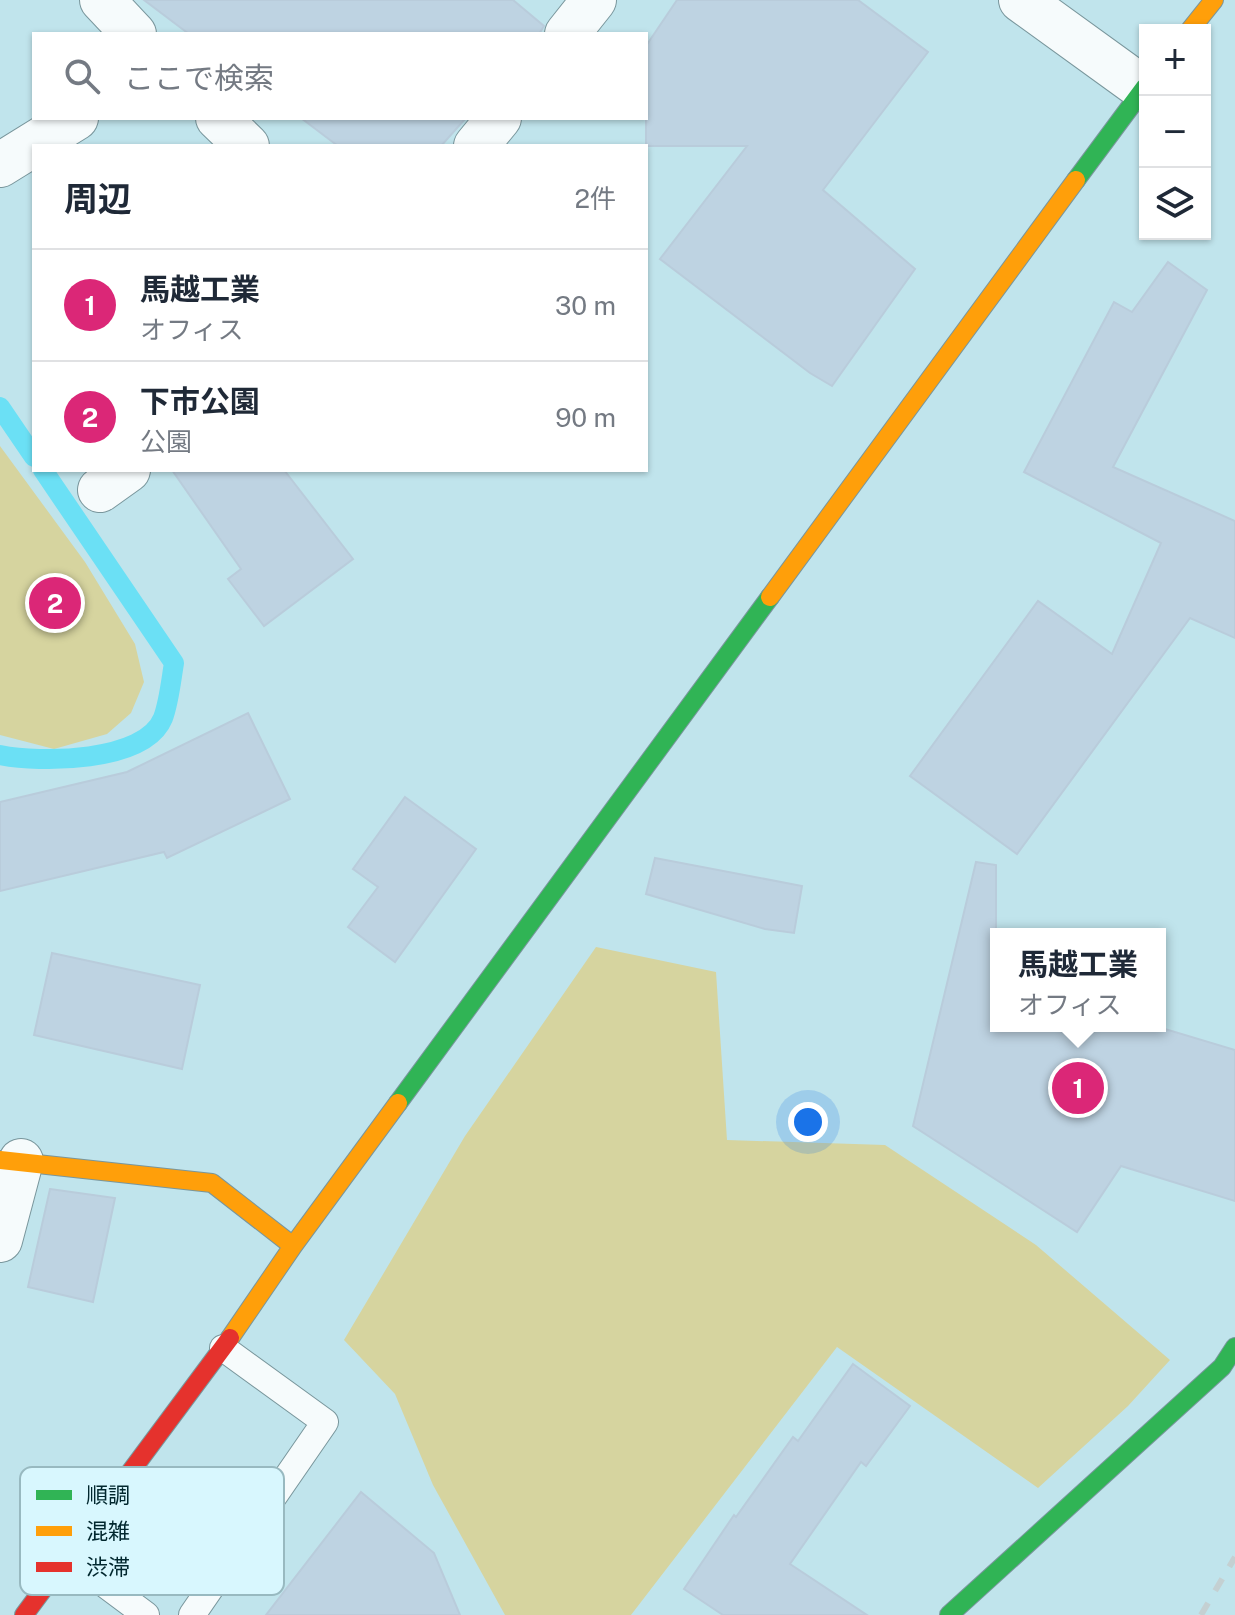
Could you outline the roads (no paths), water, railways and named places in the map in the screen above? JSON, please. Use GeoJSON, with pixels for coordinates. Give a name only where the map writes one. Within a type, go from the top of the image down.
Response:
{"type":"FeatureCollection","features":[{"type":"Feature","properties":{"kind":"street"},"geometry":{"type":"LineString","coordinates":[[102,0],[132,32]]}},
{"type":"Feature","properties":{"kind":"street"},"geometry":{"type":"LineString","coordinates":[[569,32],[594,0]]}},
{"type":"Feature","properties":{"kind":"street"},"geometry":{"type":"LineString","coordinates":[[1021,0],[1139,84]]}},
{"type":"Feature","properties":{"kind":"street"},"geometry":{"type":"LineString","coordinates":[[1195,24],[1214,0]]}},
{"type":"Feature","properties":{"kind":"street"},"geometry":{"type":"LineString","coordinates":[[134,1467],[1139,95]]}},
{"type":"Feature","properties":{"kind":"street"},"geometry":{"type":"LineString","coordinates":[[34,144],[73,120]]}},
{"type":"Feature","properties":{"kind":"street"},"geometry":{"type":"LineString","coordinates":[[220,120],[245,144]]}},
{"type":"Feature","properties":{"kind":"street"},"geometry":{"type":"LineString","coordinates":[[478,144],[497,120]]}},
{"type":"Feature","properties":{"kind":"street"},"geometry":{"type":"LineString","coordinates":[[0,165],[32,145]]}},
{"type":"Feature","properties":{"kind":"street"},"geometry":{"type":"LineString","coordinates":[[0,1240],[10,1160],[212,1183],[293,1246]]}},
{"type":"Feature","properties":{"kind":"street"},"geometry":{"type":"LineString","coordinates":[[949,1615],[1222,1367],[1235,1347]]}},
{"type":"Feature","properties":{"kind":"street"},"geometry":{"type":"LineString","coordinates":[[24,1615],[39,1595]]}},
{"type":"Feature","properties":{"kind":"lane"},"geometry":{"type":"LineString","coordinates":[[223,1348],[325,1422],[284,1481]]}},
{"type":"Feature","properties":{"kind":"lane"},"geometry":{"type":"LineString","coordinates":[[119,1595],[146,1615]]}},
{"type":"Feature","properties":{"kind":"lane"},"geometry":{"type":"LineString","coordinates":[[192,1615],[206,1595]]}},
{"type":"Feature","properties":{"kind":"waterway"},"geometry":{"type":"LineString","coordinates":[[0,407],[32,454]]}},
{"type":"Feature","properties":{"kind":"waterway"},"geometry":{"type":"LineString","coordinates":[[0,755],[64,759],[114,752],[135,744],[152,733],[163,718],[174,663],[44,472]]}},
{"type":"Feature","properties":{"kind":"railway"},"geometry":{"type":"LineString","coordinates":[[1201,1615],[1235,1557]]}},
{"type":"Feature","properties":{"kind":"place","name":"下市公園"},"geometry":{"type":"Point","coordinates":[55,603]}},
{"type":"Feature","properties":{"kind":"place","name":"馬越工業"},"geometry":{"type":"Point","coordinates":[1078,1088]}}]}
